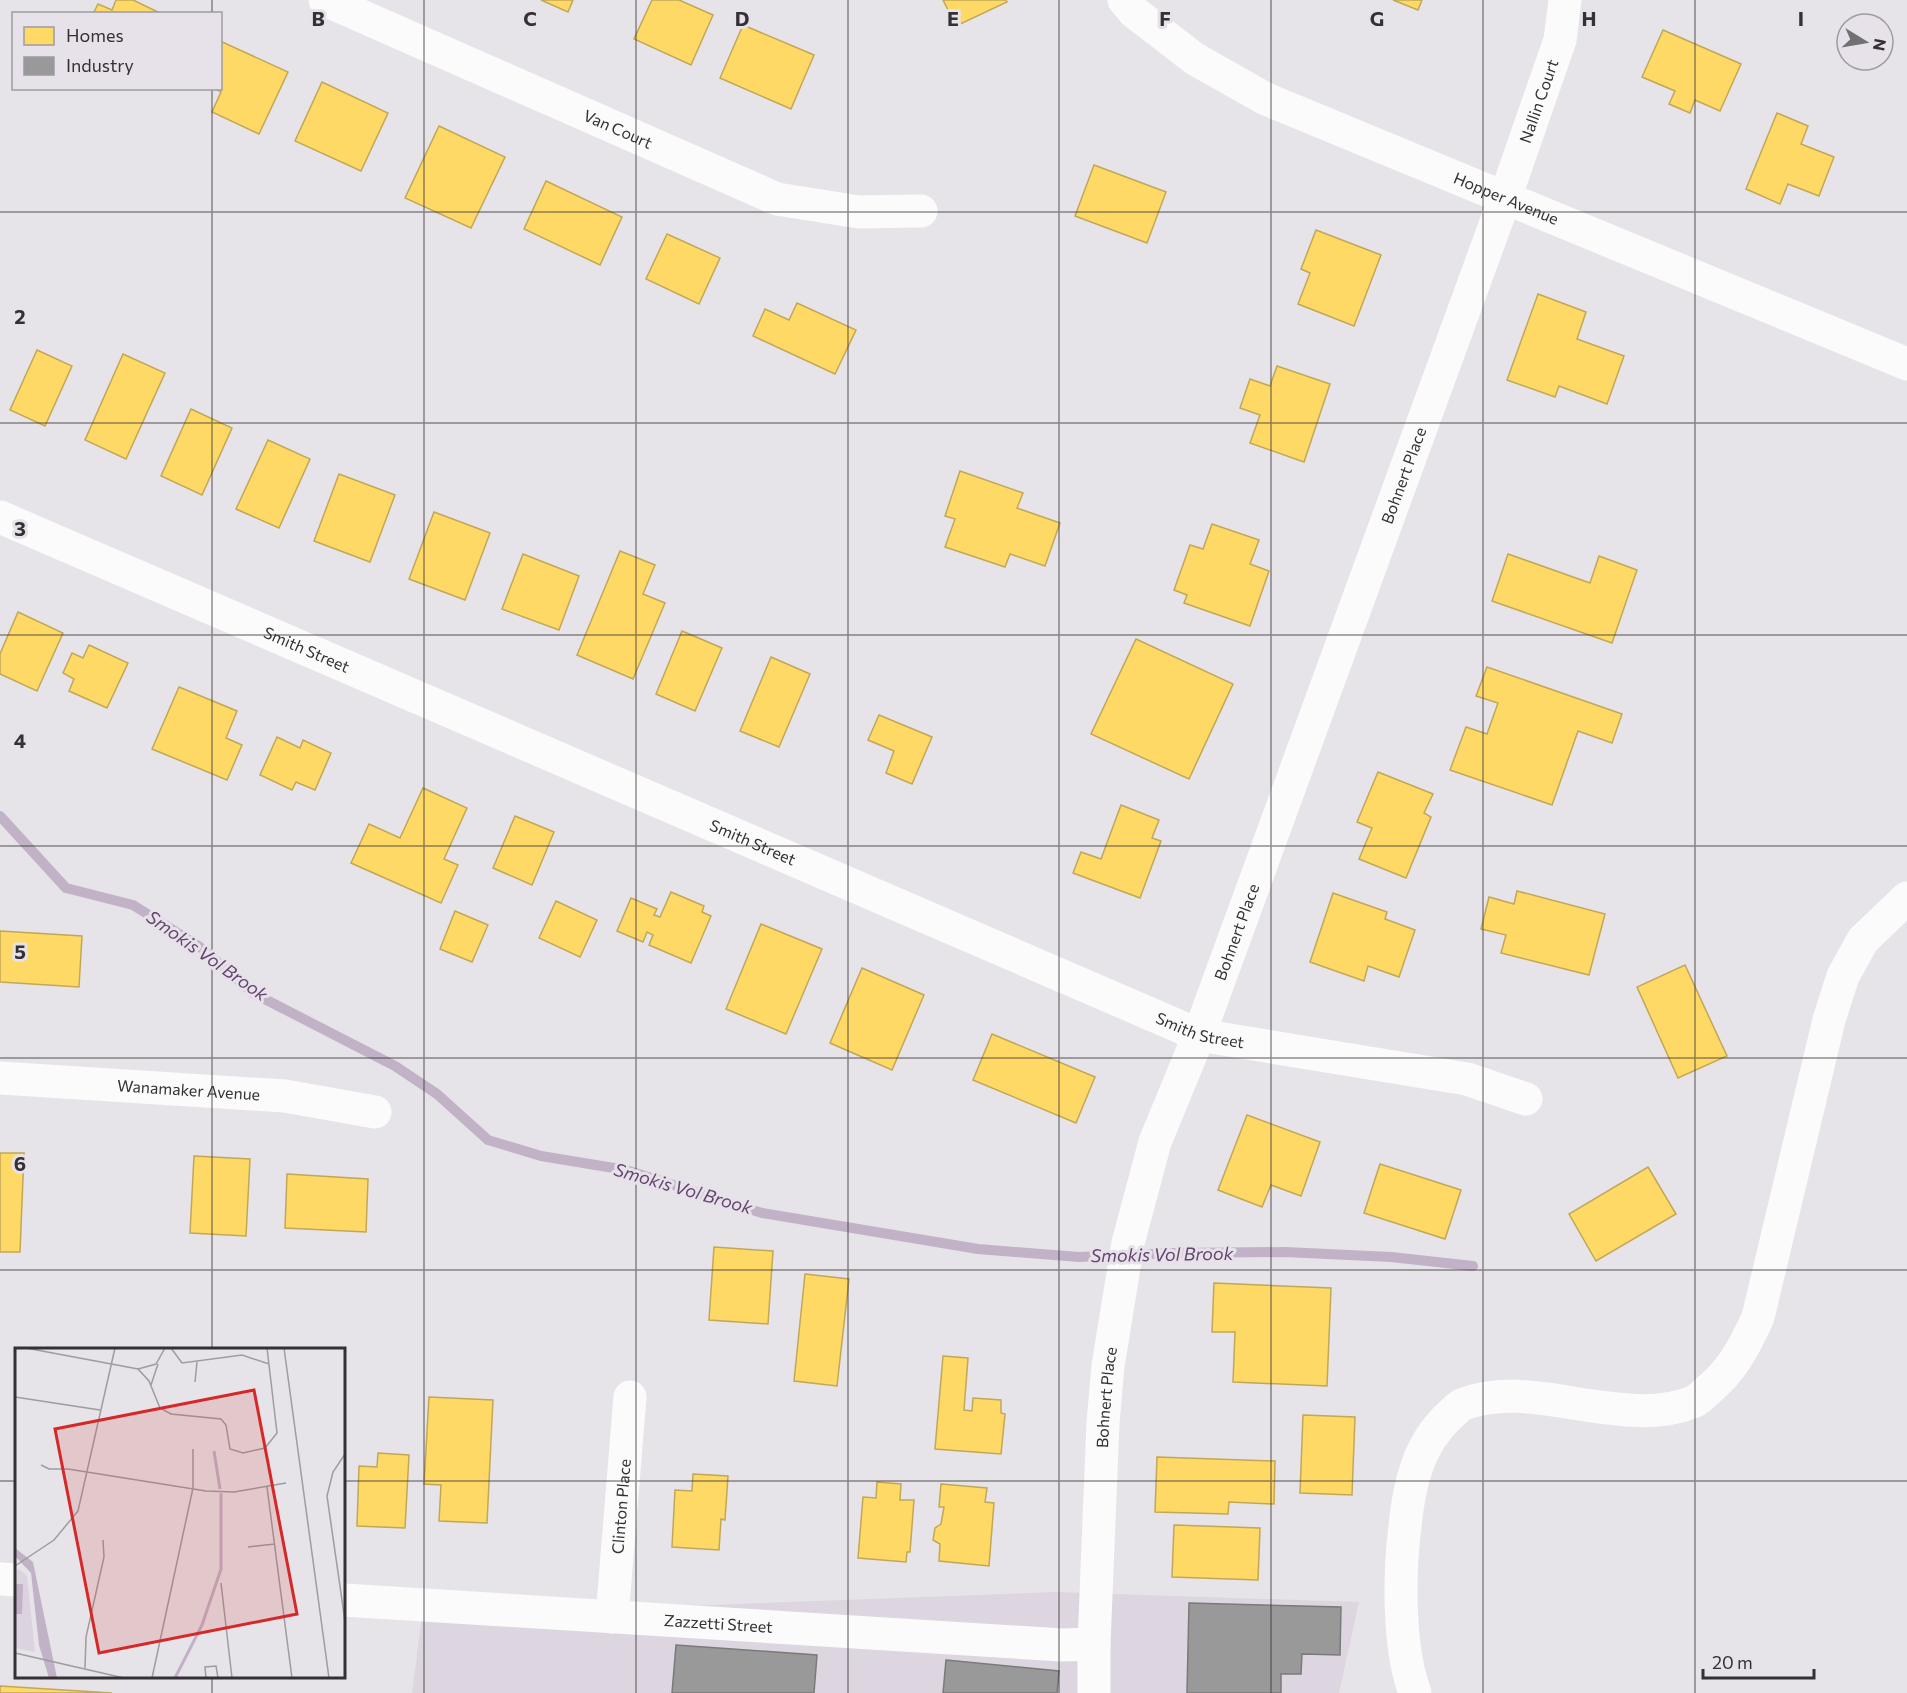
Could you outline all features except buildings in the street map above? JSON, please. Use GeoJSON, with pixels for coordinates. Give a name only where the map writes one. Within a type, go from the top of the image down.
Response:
{"type":"FeatureCollection","features":[{"type":"Feature","properties":{"kind":"street","name":"Van Court"},"geometry":{"type":"LineString","coordinates":[[325,0],[777,199],[859,212],[921,211]]}},
{"type":"Feature","properties":{"kind":"street","name":"Hopper Avenue"},"geometry":{"type":"LineString","coordinates":[[1124,0],[1134,12],[1195,59],[1266,99],[1907,364]]}},
{"type":"Feature","properties":{"kind":"street","name":"Nallin Court"},"geometry":{"type":"LineString","coordinates":[[1505,198],[1560,40],[1565,0]]}},
{"type":"Feature","properties":{"kind":"street","name":"Bohnert Place"},"geometry":{"type":"LineString","coordinates":[[1094,1693],[1094,1644],[1108,1366],[1126,1256],[1155,1142],[1199,1035],[1505,198]]}},
{"type":"Feature","properties":{"kind":"street","name":"Smith Street"},"geometry":{"type":"LineString","coordinates":[[0,517],[1199,1035],[1467,1079],[1526,1099]]}},
{"type":"Feature","properties":{"kind":"street"},"geometry":{"type":"LineString","coordinates":[[1415,1693],[1406,1658],[1402,1602],[1402,1546],[1408,1500],[1420,1453],[1440,1424],[1462,1404],[1497,1397],[1534,1397],[1634,1411],[1667,1409],[1695,1401],[1723,1378],[1743,1350],[1758,1317],[1829,1020],[1843,976],[1863,940],[1907,898]]}},
{"type":"Feature","properties":{"kind":"street","name":"Wanamaker Avenue"},"geometry":{"type":"LineString","coordinates":[[0,1078],[285,1096],[375,1112]]}},
{"type":"Feature","properties":{"kind":"street","name":"Clinton Place"},"geometry":{"type":"LineString","coordinates":[[612,1617],[630,1397]]}},
{"type":"Feature","properties":{"kind":"street"},"geometry":{"type":"LineString","coordinates":[[0,1579],[15,1580]]}},
{"type":"Feature","properties":{"kind":"street","name":"Zazzetti Street"},"geometry":{"type":"LineString","coordinates":[[345,1600],[1062,1645],[1094,1644]]}},
{"type":"Feature","properties":{"kind":"shaded area"},"geometry":{"type":"Polygon","coordinates":[[[1055,1592],[1359,1602],[1339,1693],[412,1693],[422,1616],[1055,1592]]]}},
{"type":"Feature","properties":{"kind":"waterway","name":"Smokis Vol Brook"},"geometry":{"type":"LineString","coordinates":[[0,816],[66,888],[133,905],[200,947],[253,993],[395,1066],[437,1094],[488,1140],[541,1156],[626,1170],[762,1213],[978,1249],[1079,1257],[1285,1252],[1391,1257],[1473,1266]]}}]}
